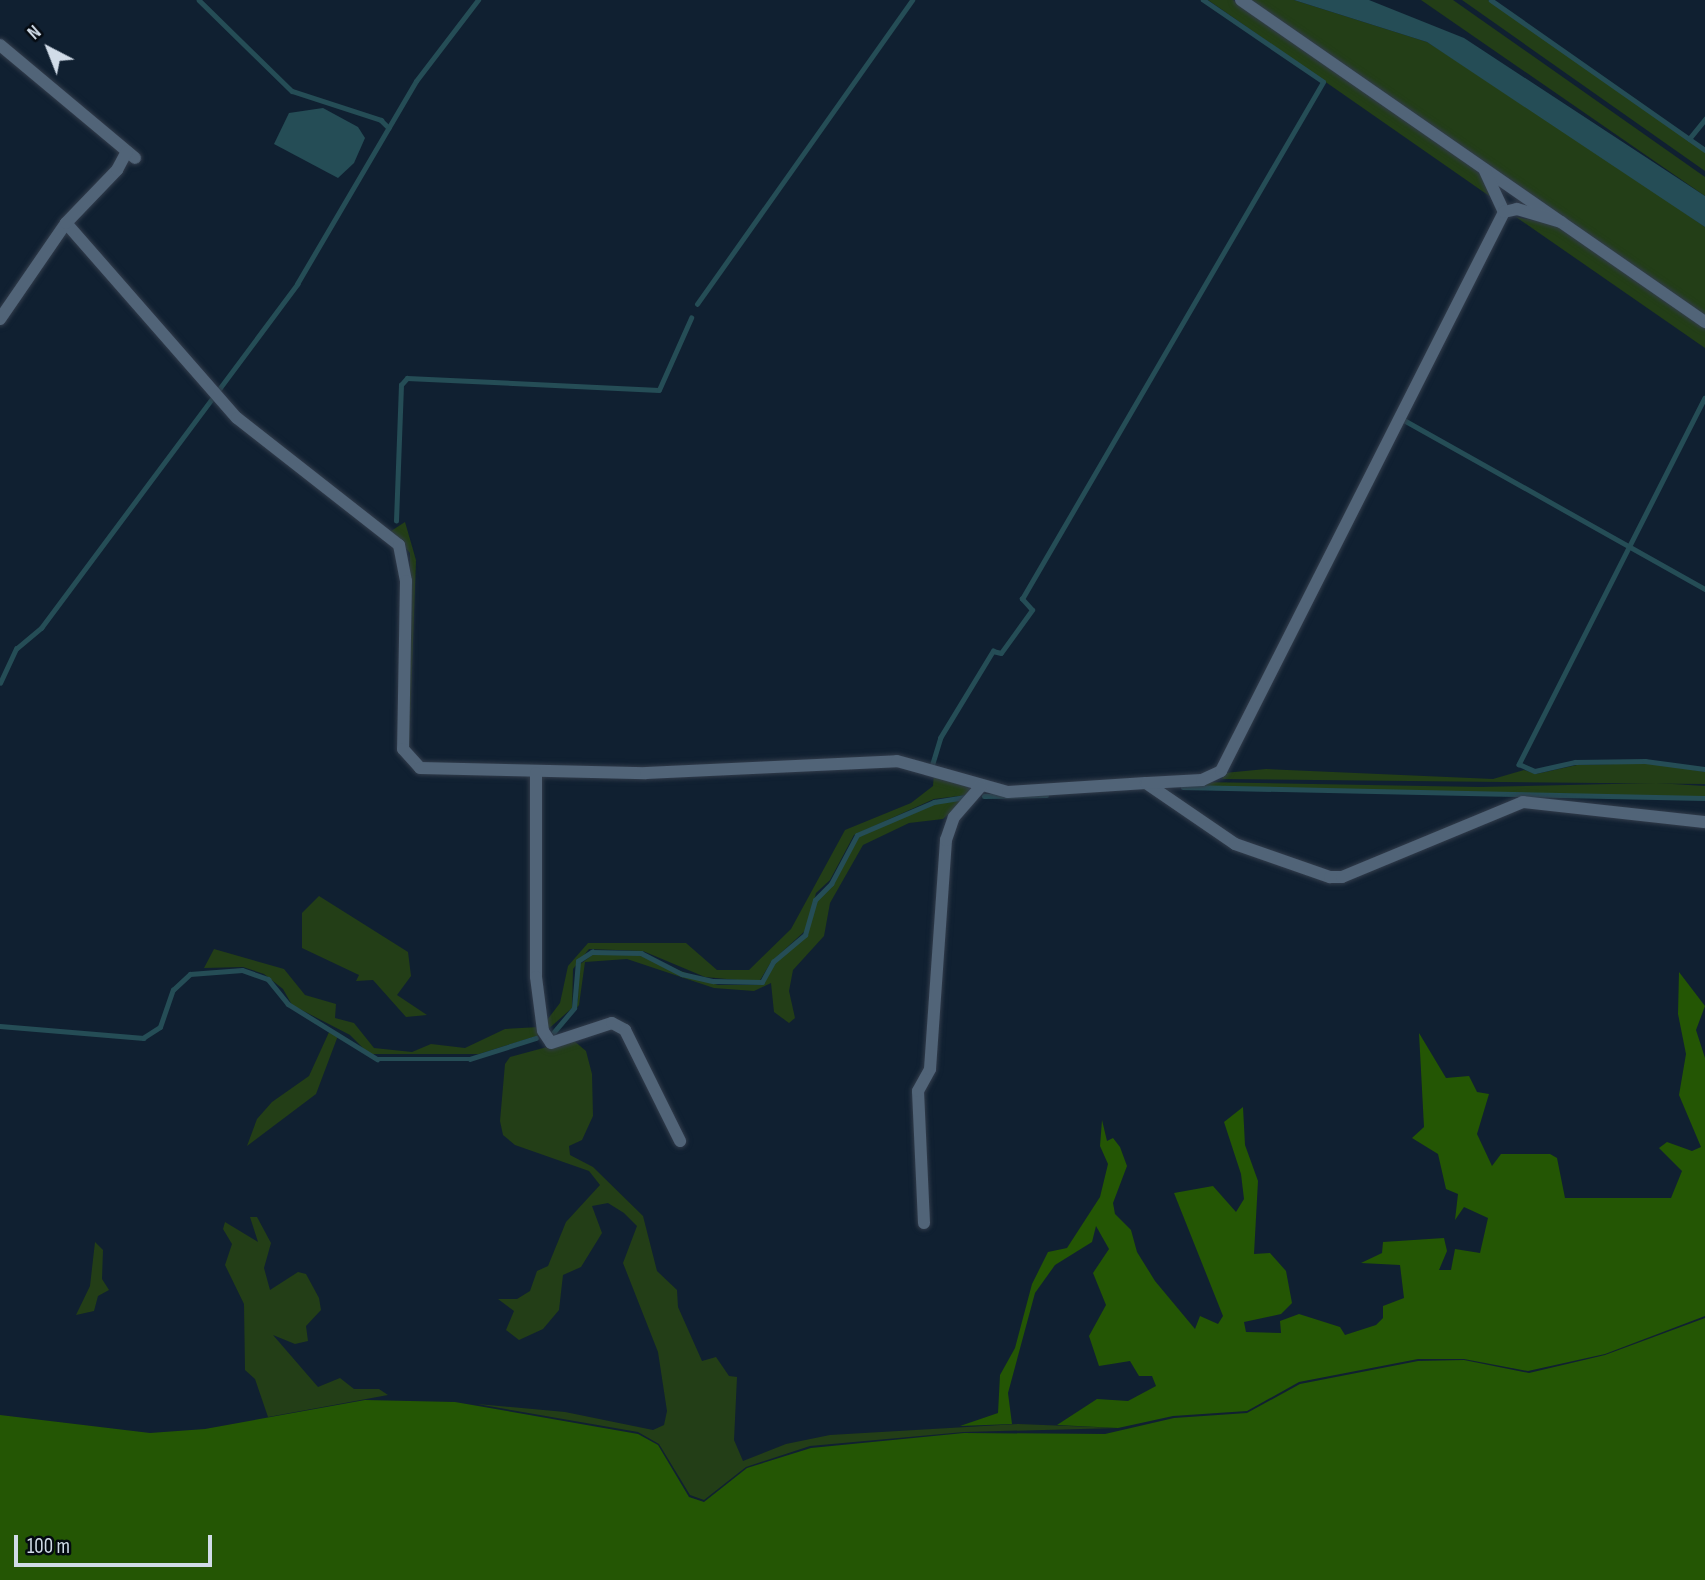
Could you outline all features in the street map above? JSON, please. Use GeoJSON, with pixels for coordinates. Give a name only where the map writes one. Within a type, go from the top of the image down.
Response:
{"type":"FeatureCollection","features":[{"type":"Feature","properties":{"kind":"street"},"geometry":{"type":"LineString","coordinates":[[1241,0],[1705,322]]}},
{"type":"Feature","properties":{"kind":"street"},"geometry":{"type":"LineString","coordinates":[[0,45],[131,154],[66,223],[0,319]]}},
{"type":"Feature","properties":{"kind":"street"},"geometry":{"type":"LineString","coordinates":[[1483,168],[1504,212]]}},
{"type":"Feature","properties":{"kind":"street"},"geometry":{"type":"LineString","coordinates":[[1504,212],[1517,209],[1561,222]]}},
{"type":"Feature","properties":{"kind":"street"},"geometry":{"type":"LineString","coordinates":[[66,223],[246,427],[399,545],[406,581],[403,749],[410,763],[431,770],[646,774],[897,761],[1008,792],[1202,780],[1220,771],[1504,212]]}},
{"type":"Feature","properties":{"kind":"street"},"geometry":{"type":"LineString","coordinates":[[536,773],[536,977],[543,1031],[551,1043],[612,1023],[625,1030],[680,1142]]}},
{"type":"Feature","properties":{"kind":"street"},"geometry":{"type":"LineString","coordinates":[[1146,783],[1235,844],[1330,877],[1342,877],[1523,802],[1705,822]]}},
{"type":"Feature","properties":{"kind":"street"},"geometry":{"type":"LineString","coordinates":[[924,1223],[918,1091],[930,1069],[946,840],[954,817],[981,786]]}},
{"type":"Feature","properties":{"kind":"green space"},"geometry":{"type":"Polygon","coordinates":[[[1208,0],[1233,0],[1479,172],[1495,200],[1208,0]]]}},
{"type":"Feature","properties":{"kind":"green space"},"geometry":{"type":"Polygon","coordinates":[[[1248,0],[1294,0],[1427,42],[1560,126],[1705,227],[1705,317],[1248,0]]]}},
{"type":"Feature","properties":{"kind":"green space"},"geometry":{"type":"Polygon","coordinates":[[[1421,0],[1453,0],[1705,177],[1705,196],[1421,0]]]}},
{"type":"Feature","properties":{"kind":"green space"},"geometry":{"type":"Polygon","coordinates":[[[1462,0],[1488,0],[1689,140],[1705,152],[1705,171],[1462,0]]]}},
{"type":"Feature","properties":{"kind":"green space"},"geometry":{"type":"Polygon","coordinates":[[[1516,217],[1562,226],[1705,326],[1705,348],[1516,217]]]}},
{"type":"Feature","properties":{"kind":"green space"},"geometry":{"type":"Polygon","coordinates":[[[405,522],[416,560],[409,752],[410,553],[391,531],[405,522]]]}},
{"type":"Feature","properties":{"kind":"green space"},"geometry":{"type":"Polygon","coordinates":[[[1654,763],[1705,772],[1705,784],[1222,779],[1224,773],[1266,769],[1493,779],[1524,770],[1536,774],[1577,765],[1654,763]]]}},
{"type":"Feature","properties":{"kind":"green space"},"geometry":{"type":"Polygon","coordinates":[[[934,773],[972,787],[967,795],[934,799],[854,835],[830,880],[816,893],[806,930],[771,962],[759,982],[705,977],[643,951],[589,949],[573,969],[572,1008],[545,1032],[544,1024],[560,1003],[568,966],[588,943],[686,943],[717,970],[749,970],[791,929],[845,830],[911,803],[933,786],[934,773]]]}},
{"type":"Feature","properties":{"kind":"green space"},"geometry":{"type":"Polygon","coordinates":[[[1202,782],[1480,787],[1656,783],[1705,786],[1705,798],[1168,786],[1202,782]]]}},
{"type":"Feature","properties":{"kind":"green space"},"geometry":{"type":"Polygon","coordinates":[[[965,799],[943,819],[909,823],[863,845],[830,903],[824,936],[793,970],[789,991],[795,1018],[789,1023],[774,1012],[771,983],[754,991],[714,988],[627,959],[585,962],[579,1005],[569,1018],[578,1000],[579,965],[595,953],[638,955],[718,985],[762,985],[773,965],[804,939],[816,903],[833,883],[857,837],[936,804],[965,799]]]}},
{"type":"Feature","properties":{"kind":"green space"},"geometry":{"type":"Polygon","coordinates":[[[319,896],[408,952],[411,976],[397,995],[427,1015],[406,1017],[373,980],[356,981],[359,975],[302,948],[302,913],[319,896]]]}},
{"type":"Feature","properties":{"kind":"green space"},"geometry":{"type":"Polygon","coordinates":[[[214,949],[284,969],[305,995],[336,1004],[335,1018],[354,1023],[374,1048],[412,1052],[431,1044],[465,1048],[505,1029],[539,1027],[540,1035],[479,1054],[369,1054],[350,1035],[292,1005],[283,989],[264,974],[243,967],[204,968],[214,949]]]}},
{"type":"Feature","properties":{"kind":"green space"},"geometry":{"type":"Polygon","coordinates":[[[1679,972],[1705,1006],[1696,1030],[1705,1058],[1705,1316],[1605,1354],[1528,1371],[1464,1359],[1418,1359],[1299,1382],[1247,1411],[1173,1416],[1118,1428],[1057,1425],[1097,1399],[1128,1401],[1156,1386],[1152,1376],[1139,1376],[1130,1361],[1099,1366],[1089,1336],[1106,1305],[1093,1273],[1109,1249],[1096,1226],[1092,1242],[1055,1265],[1035,1293],[1008,1393],[1012,1424],[960,1426],[998,1413],[1000,1375],[1015,1348],[1032,1284],[1048,1252],[1067,1248],[1100,1197],[1108,1164],[1100,1146],[1102,1120],[1107,1141],[1113,1138],[1120,1147],[1127,1166],[1113,1203],[1115,1214],[1131,1230],[1137,1252],[1155,1281],[1195,1329],[1200,1316],[1218,1324],[1223,1316],[1174,1193],[1213,1186],[1236,1212],[1244,1199],[1241,1174],[1224,1122],[1243,1107],[1245,1145],[1258,1181],[1254,1254],[1270,1253],[1286,1271],[1292,1303],[1281,1314],[1244,1322],[1246,1332],[1281,1333],[1280,1321],[1299,1314],[1340,1327],[1345,1335],[1376,1325],[1383,1318],[1383,1306],[1404,1298],[1400,1265],[1361,1263],[1382,1253],[1383,1242],[1444,1238],[1447,1251],[1439,1270],[1451,1270],[1455,1249],[1480,1253],[1488,1218],[1464,1207],[1455,1220],[1458,1194],[1446,1189],[1438,1154],[1412,1138],[1424,1127],[1419,1033],[1446,1078],[1469,1076],[1477,1092],[1489,1094],[1477,1134],[1492,1166],[1501,1154],[1550,1154],[1557,1158],[1565,1198],[1671,1198],[1682,1171],[1659,1148],[1667,1142],[1692,1151],[1701,1147],[1679,1095],[1686,1054],[1678,1014],[1679,972]]]}},
{"type":"Feature","properties":{"kind":"green space"},"geometry":{"type":"Polygon","coordinates":[[[330,1030],[339,1033],[316,1094],[247,1146],[257,1119],[272,1102],[309,1076],[330,1030]]]}},
{"type":"Feature","properties":{"kind":"green space"},"geometry":{"type":"Polygon","coordinates":[[[573,1040],[586,1051],[592,1074],[593,1116],[582,1140],[569,1146],[570,1155],[593,1167],[643,1216],[657,1271],[677,1290],[678,1307],[702,1361],[716,1357],[729,1376],[737,1377],[734,1440],[743,1461],[786,1444],[830,1435],[1018,1424],[1118,1428],[964,1432],[810,1446],[746,1467],[704,1500],[690,1495],[659,1444],[638,1432],[477,1404],[565,1412],[653,1430],[664,1425],[667,1411],[658,1352],[623,1263],[637,1226],[624,1213],[608,1203],[592,1206],[602,1233],[581,1267],[563,1275],[559,1310],[543,1329],[519,1340],[506,1330],[514,1311],[498,1299],[517,1299],[530,1291],[537,1271],[548,1266],[566,1222],[600,1185],[589,1171],[515,1145],[503,1135],[500,1121],[505,1064],[510,1057],[573,1040]]]}},
{"type":"Feature","properties":{"kind":"green space"},"geometry":{"type":"Polygon","coordinates":[[[250,1217],[257,1217],[271,1243],[264,1268],[270,1290],[298,1272],[306,1274],[319,1298],[321,1310],[306,1326],[308,1341],[295,1344],[273,1335],[318,1387],[340,1378],[354,1389],[379,1389],[388,1395],[268,1417],[255,1379],[245,1370],[244,1304],[225,1265],[232,1244],[223,1229],[225,1222],[258,1242],[250,1217]]]}},
{"type":"Feature","properties":{"kind":"green space"},"geometry":{"type":"Polygon","coordinates":[[[95,1242],[103,1250],[102,1279],[109,1290],[98,1296],[94,1311],[76,1315],[90,1286],[95,1242]]]}},
{"type":"Feature","properties":{"kind":"green space"},"geometry":{"type":"Polygon","coordinates":[[[1705,1318],[1705,1580],[0,1580],[0,1415],[150,1433],[205,1429],[365,1400],[455,1402],[638,1434],[658,1445],[689,1497],[704,1502],[747,1468],[811,1448],[964,1433],[1105,1434],[1174,1418],[1247,1413],[1300,1384],[1418,1361],[1464,1360],[1529,1373],[1605,1355],[1705,1318]]]}},
{"type":"Feature","properties":{"kind":"shaded area"},"geometry":{"type":"Polygon","coordinates":[[[1294,0],[1369,0],[1464,38],[1705,196],[1705,227],[1427,42],[1294,0]]]}},
{"type":"Feature","properties":{"kind":"shaded area"},"geometry":{"type":"Polygon","coordinates":[[[323,108],[358,127],[365,138],[354,163],[338,178],[274,144],[289,113],[323,108]]]}},
{"type":"Feature","properties":{"kind":"waterway"},"geometry":{"type":"LineString","coordinates":[[199,0],[292,91],[381,120],[389,128]]}},
{"type":"Feature","properties":{"kind":"waterway"},"geometry":{"type":"LineString","coordinates":[[0,683],[16,649],[41,628],[297,284],[416,81],[478,0]]}},
{"type":"Feature","properties":{"kind":"waterway"},"geometry":{"type":"LineString","coordinates":[[697,304],[912,0]]}},
{"type":"Feature","properties":{"kind":"waterway"},"geometry":{"type":"LineString","coordinates":[[932,765],[940,738],[993,651],[1001,653],[1032,610],[1022,599],[1323,82],[1203,0]]}},
{"type":"Feature","properties":{"kind":"waterway"},"geometry":{"type":"LineString","coordinates":[[1491,0],[1705,150]]}},
{"type":"Feature","properties":{"kind":"waterway"},"geometry":{"type":"LineString","coordinates":[[1689,139],[1705,119]]}},
{"type":"Feature","properties":{"kind":"waterway"},"geometry":{"type":"LineString","coordinates":[[396,521],[401,385],[407,378],[659,390],[691,318]]}},
{"type":"Feature","properties":{"kind":"waterway"},"geometry":{"type":"LineString","coordinates":[[1705,398],[1519,764],[1535,771],[1575,762],[1645,761],[1705,769]]}},
{"type":"Feature","properties":{"kind":"waterway"},"geometry":{"type":"LineString","coordinates":[[1404,420],[1705,589]]}},
{"type":"Feature","properties":{"kind":"waterway"},"geometry":{"type":"LineString","coordinates":[[1183,787],[1705,798]]}},
{"type":"Feature","properties":{"kind":"waterway"},"geometry":{"type":"LineString","coordinates":[[984,796],[1046,795]]}},
{"type":"Feature","properties":{"kind":"waterway"},"geometry":{"type":"LineString","coordinates":[[554,1032],[574,1008],[578,961],[592,952],[641,953],[682,974],[713,981],[762,982],[773,962],[805,935],[815,900],[831,884],[857,835],[934,802],[964,797]]}},
{"type":"Feature","properties":{"kind":"waterway"},"geometry":{"type":"LineString","coordinates":[[0,1026],[143,1038],[160,1027],[173,990],[190,974],[242,970],[268,979],[288,1004],[377,1059],[470,1059],[536,1038]]}}]}
